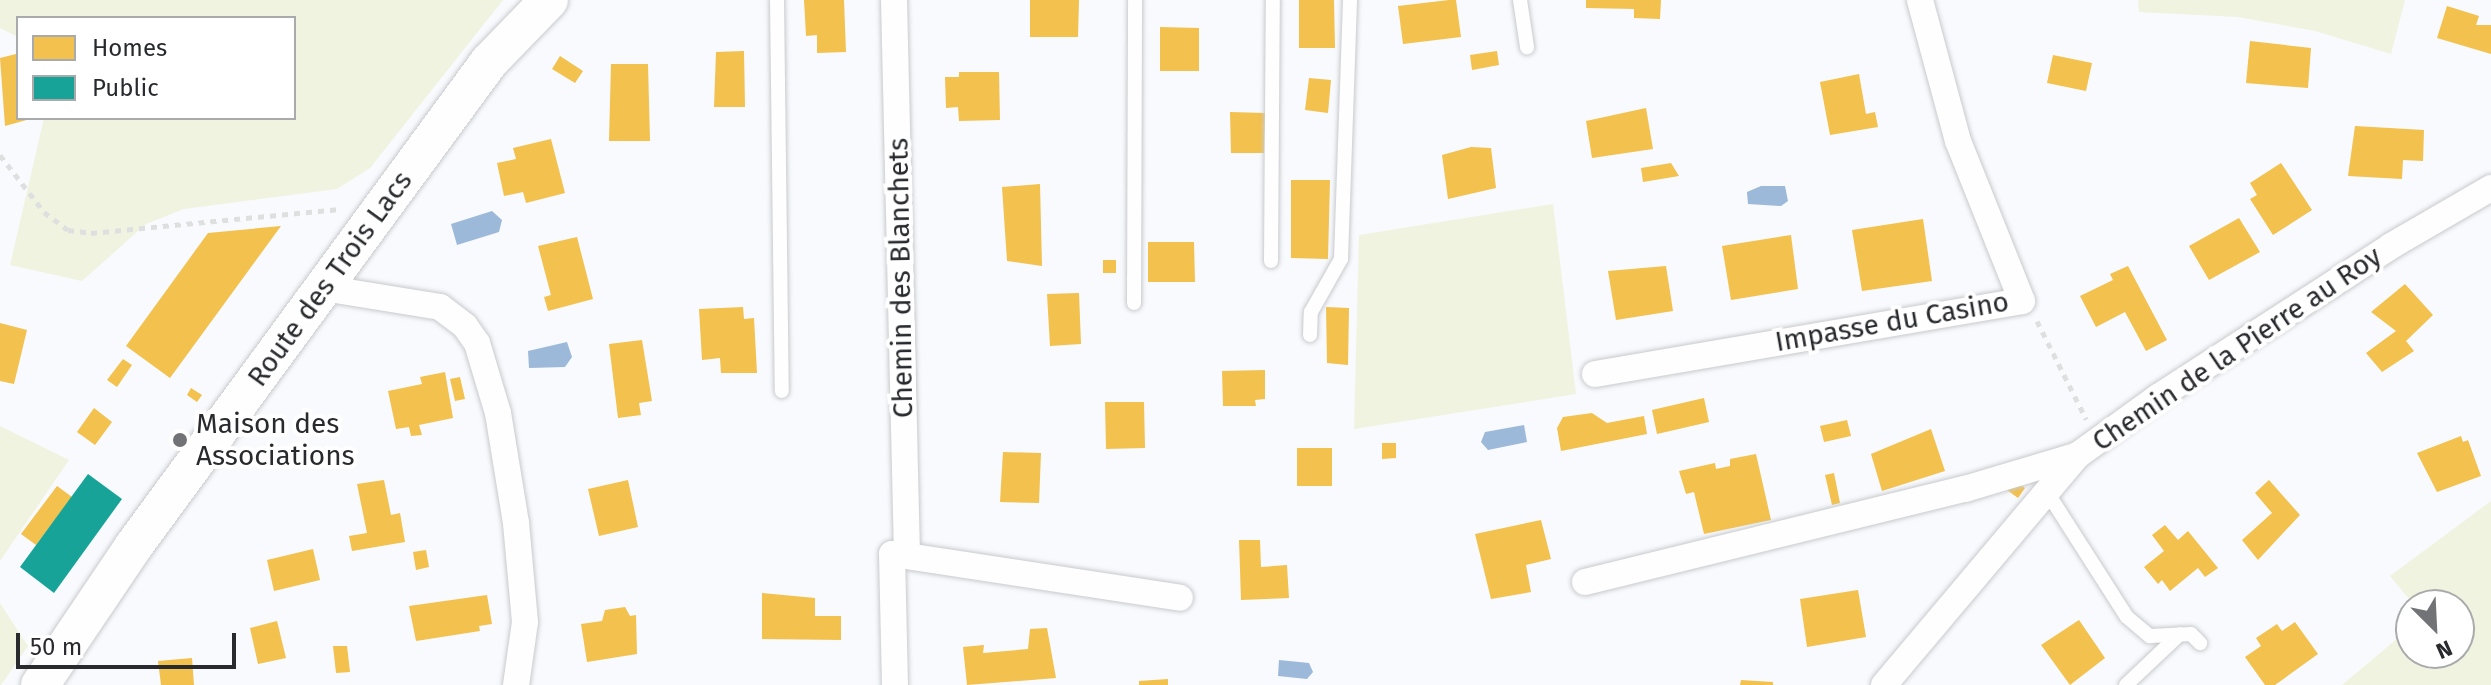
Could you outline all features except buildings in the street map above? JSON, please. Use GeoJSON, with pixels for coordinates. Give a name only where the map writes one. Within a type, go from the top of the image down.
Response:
{"type":"FeatureCollection","features":[{"type":"Feature","properties":{"kind":"street","name":"Route des Trois Lacs"},"geometry":{"type":"LineString","coordinates":[[40,685],[124,559],[489,62],[549,0]]}},
{"type":"Feature","properties":{"kind":"street","name":"Chemin des Blanchets"},"geometry":{"type":"LineString","coordinates":[[894,0],[907,556]]}},
{"type":"Feature","properties":{"kind":"street","name":"Impasse du Casino"},"geometry":{"type":"LineString","coordinates":[[1595,374],[2022,301],[1958,141],[1920,0]]}},
{"type":"Feature","properties":{"kind":"street","name":"Chemin de la Pierre au Roy"},"geometry":{"type":"LineString","coordinates":[[1884,685],[2087,449],[2391,246],[2491,188]]}},
{"type":"Feature","properties":{"kind":"street"},"geometry":{"type":"LineString","coordinates":[[323,288],[440,307],[465,326],[477,343],[498,413],[516,523],[525,622],[516,685]]}},
{"type":"Feature","properties":{"kind":"street"},"geometry":{"type":"LineString","coordinates":[[1585,582],[1965,489],[2087,449]]}},
{"type":"Feature","properties":{"kind":"street"},"geometry":{"type":"LineString","coordinates":[[895,685],[892,554],[1180,598]]}},
{"type":"Feature","properties":{"kind":"lane"},"geometry":{"type":"LineString","coordinates":[[777,0],[782,391]]}},
{"type":"Feature","properties":{"kind":"lane"},"geometry":{"type":"LineString","coordinates":[[1134,303],[1135,0]]}},
{"type":"Feature","properties":{"kind":"lane"},"geometry":{"type":"LineString","coordinates":[[1271,261],[1273,0]]}},
{"type":"Feature","properties":{"kind":"lane"},"geometry":{"type":"LineString","coordinates":[[1310,335],[1311,312],[1341,259],[1350,0]]}},
{"type":"Feature","properties":{"kind":"lane"},"geometry":{"type":"LineString","coordinates":[[1520,0],[1527,47]]}},
{"type":"Feature","properties":{"kind":"lane"},"geometry":{"type":"LineString","coordinates":[[2047,492],[2127,617],[2150,636],[2191,634],[2200,643]]}},
{"type":"Feature","properties":{"kind":"lane"},"geometry":{"type":"LineString","coordinates":[[2126,685],[2180,634]]}},
{"type":"Feature","properties":{"kind":"path"},"geometry":{"type":"LineString","coordinates":[[0,155],[44,212],[68,230],[303,209],[381,208]]}},
{"type":"Feature","properties":{"kind":"path"},"geometry":{"type":"LineString","coordinates":[[2022,301],[2038,323],[2087,449]]}},
{"type":"Feature","properties":{"kind":"green space"},"geometry":{"type":"Polygon","coordinates":[[[0,0],[503,0],[370,168],[337,189],[184,209],[146,224],[82,281],[10,265],[44,120],[296,120],[296,16],[16,16],[16,36],[0,28],[0,0]]]}},
{"type":"Feature","properties":{"kind":"green space"},"geometry":{"type":"Polygon","coordinates":[[[2138,0],[2405,0],[2391,54],[2315,31],[2238,17],[2139,12],[2138,0]]]}},
{"type":"Feature","properties":{"kind":"green space"},"geometry":{"type":"Polygon","coordinates":[[[1553,204],[1576,394],[1354,429],[1359,235],[1553,204]]]}},
{"type":"Feature","properties":{"kind":"green space"},"geometry":{"type":"Polygon","coordinates":[[[0,426],[69,460],[0,561],[0,426]]]}},
{"type":"Feature","properties":{"kind":"green space"},"geometry":{"type":"Polygon","coordinates":[[[2491,501],[2491,685],[2342,685],[2395,640],[2395,669],[2475,669],[2475,589],[2401,589],[2390,576],[2491,501]]]}},
{"type":"Feature","properties":{"kind":"green space"},"geometry":{"type":"Polygon","coordinates":[[[0,603],[28,646],[1,685],[0,685],[0,603]]]}},
{"type":"Feature","properties":{"kind":"water"},"geometry":{"type":"Polygon","coordinates":[[[1761,186],[1785,186],[1788,201],[1781,206],[1748,204],[1747,192],[1761,186]]]}},
{"type":"Feature","properties":{"kind":"water"},"geometry":{"type":"Polygon","coordinates":[[[492,211],[502,220],[499,232],[457,245],[451,224],[492,211]]]}},
{"type":"Feature","properties":{"kind":"water"},"geometry":{"type":"Polygon","coordinates":[[[567,342],[572,357],[565,367],[529,368],[528,351],[567,342]]]}},
{"type":"Feature","properties":{"kind":"water"},"geometry":{"type":"Polygon","coordinates":[[[1524,425],[1527,442],[1488,450],[1481,442],[1485,432],[1524,425]]]}},
{"type":"Feature","properties":{"kind":"water"},"geometry":{"type":"Polygon","coordinates":[[[1279,660],[1309,663],[1313,672],[1307,679],[1278,676],[1279,660]]]}},
{"type":"Feature","properties":{"kind":"place","name":"Maison des Associations"},"geometry":{"type":"Point","coordinates":[180,440]}}]}
